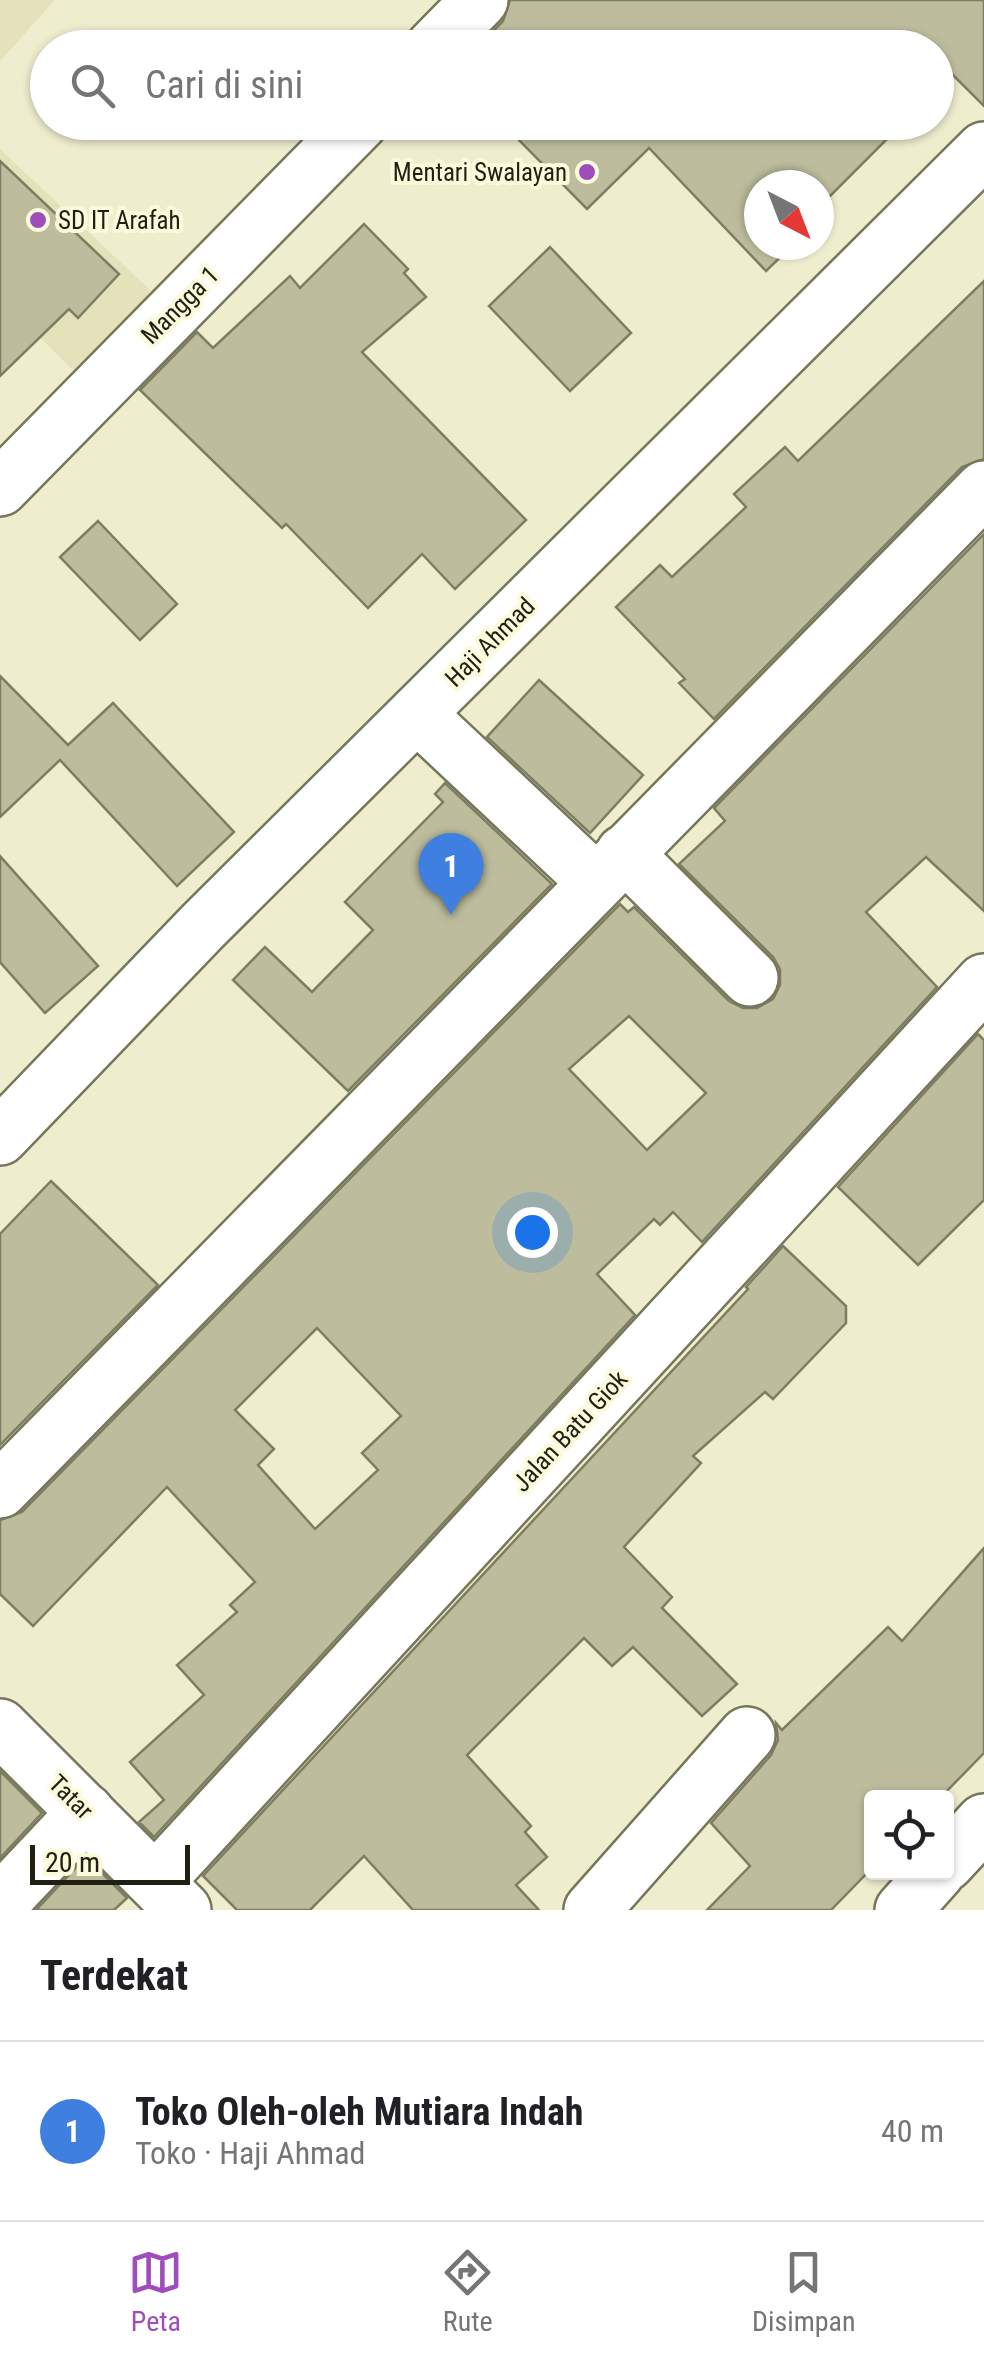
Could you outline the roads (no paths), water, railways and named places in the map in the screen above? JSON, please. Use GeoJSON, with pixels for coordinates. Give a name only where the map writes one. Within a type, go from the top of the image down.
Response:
{"type":"FeatureCollection","features":[{"type":"Feature","properties":{"kind":"street"},"geometry":{"type":"LineString","coordinates":[[451,30],[480,0]]}},
{"type":"Feature","properties":{"kind":"street","name":"Mangga 1"},"geometry":{"type":"LineString","coordinates":[[0,488],[342,140]]}},
{"type":"Feature","properties":{"kind":"street","name":"Haji Ahmad"},"geometry":{"type":"LineString","coordinates":[[0,1136],[984,150]]}},
{"type":"Feature","properties":{"kind":"street"},"geometry":{"type":"LineString","coordinates":[[0,1490],[984,490]]}},
{"type":"Feature","properties":{"kind":"street"},"geometry":{"type":"LineString","coordinates":[[418,714],[750,978]]}},
{"type":"Feature","properties":{"kind":"street","name":"Jalan Batu Giok"},"geometry":{"type":"LineString","coordinates":[[170,1896],[984,982]]}},
{"type":"Feature","properties":{"kind":"street","name":"Tatar"},"geometry":{"type":"LineString","coordinates":[[0,1726],[170,1896]]}},
{"type":"Feature","properties":{"kind":"street"},"geometry":{"type":"LineString","coordinates":[[592,1910],[747,1734]]}},
{"type":"Feature","properties":{"kind":"street"},"geometry":{"type":"LineString","coordinates":[[0,1903],[86,1812]]}},
{"type":"Feature","properties":{"kind":"street"},"geometry":{"type":"LineString","coordinates":[[954,1854],[984,1822]]}},
{"type":"Feature","properties":{"kind":"street"},"geometry":{"type":"LineString","coordinates":[[902,1910],[930,1880]]}},
{"type":"Feature","properties":{"kind":"place","name":"Mentari Swalayan"},"geometry":{"type":"Point","coordinates":[587,172]}},
{"type":"Feature","properties":{"kind":"place","name":"SD IT Arafah"},"geometry":{"type":"Point","coordinates":[38,220]}},
{"type":"Feature","properties":{"kind":"place","name":"Toko Oleh-oleh Mutiara Indah"},"geometry":{"type":"Point","coordinates":[451,915]}}]}
